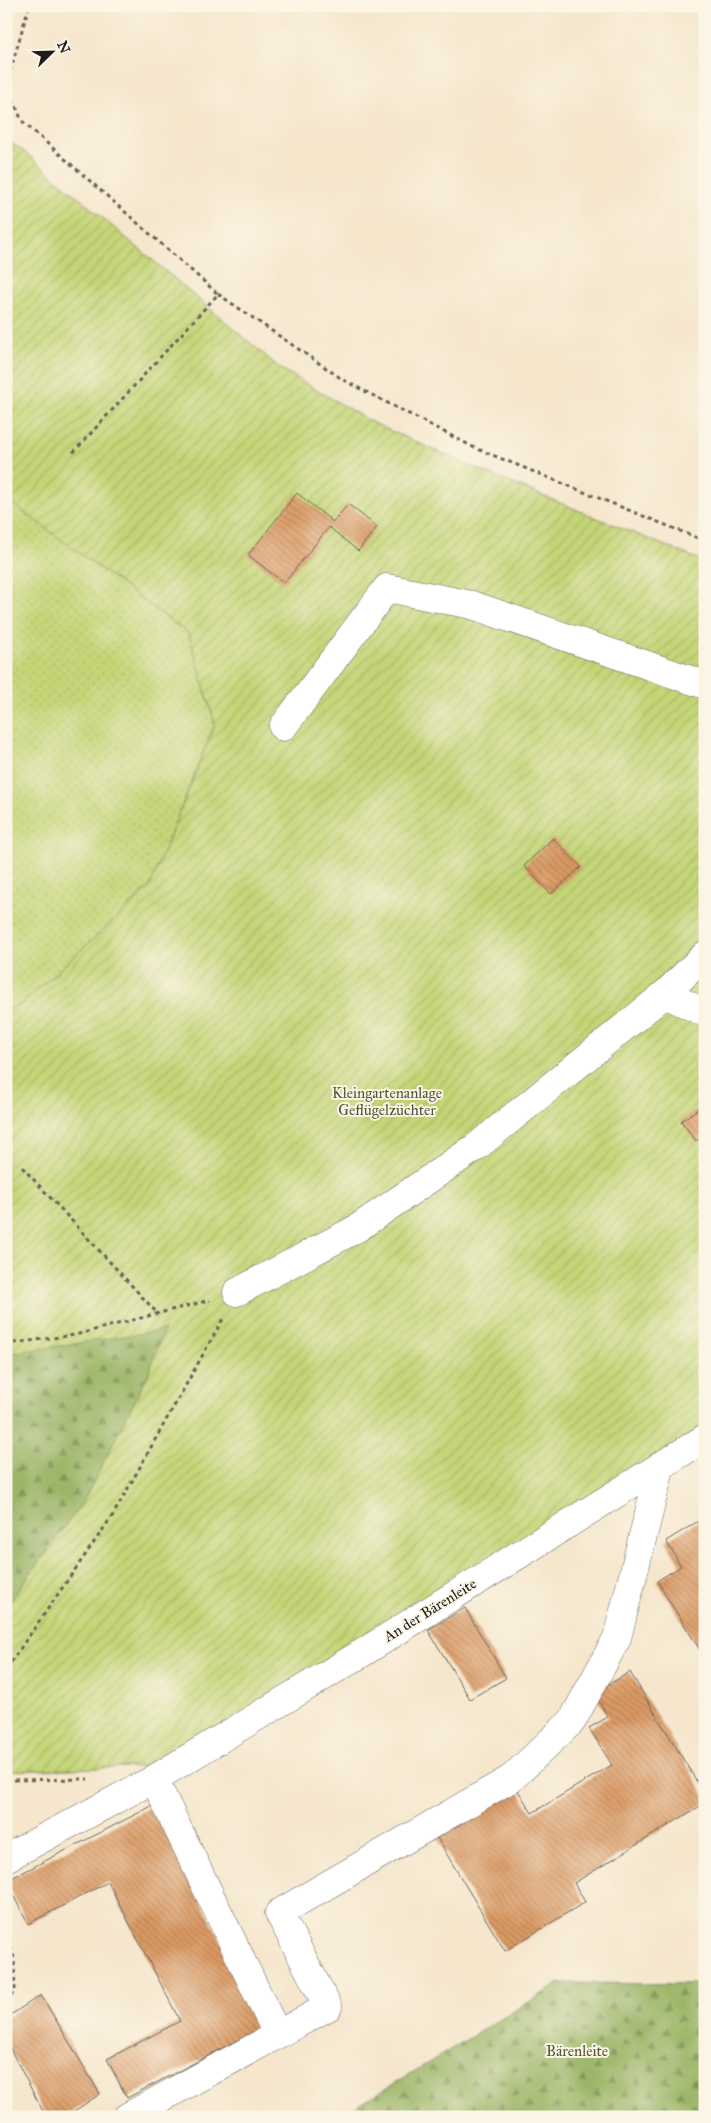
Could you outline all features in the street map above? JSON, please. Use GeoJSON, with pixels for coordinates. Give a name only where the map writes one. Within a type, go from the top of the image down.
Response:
{"type":"FeatureCollection","features":[{"type":"Feature","properties":{"kind":"street"},"geometry":{"type":"LineString","coordinates":[[283,727],[387,588],[472,605],[705,685]]}},
{"type":"Feature","properties":{"kind":"street"},"geometry":{"type":"LineString","coordinates":[[237,1292],[356,1229],[476,1147],[665,994],[705,955]]}},
{"type":"Feature","properties":{"kind":"street"},"geometry":{"type":"LineString","coordinates":[[665,994],[705,1013]]}},
{"type":"Feature","properties":{"kind":"street","name":"An der Bärenleite"},"geometry":{"type":"LineString","coordinates":[[6,1858],[154,1779],[359,1655],[705,1438]]}},
{"type":"Feature","properties":{"kind":"street"},"geometry":{"type":"LineString","coordinates":[[127,2117],[328,2007],[279,1913],[512,1778],[572,1722],[618,1638],[661,1465]]}},
{"type":"Feature","properties":{"kind":"street"},"geometry":{"type":"LineString","coordinates":[[154,1779],[277,2034]]}},
{"type":"Feature","properties":{"kind":"path"},"geometry":{"type":"LineString","coordinates":[[29,6],[10,72],[11,94],[22,120],[218,294],[345,381],[467,443],[705,541]]}},
{"type":"Feature","properties":{"kind":"path"},"geometry":{"type":"LineString","coordinates":[[70,455],[218,294]]}},
{"type":"Feature","properties":{"kind":"path"},"geometry":{"type":"LineString","coordinates":[[22,1167],[158,1314]]}},
{"type":"Feature","properties":{"kind":"path"},"geometry":{"type":"LineString","coordinates":[[6,1344],[75,1335],[237,1292]]}},
{"type":"Feature","properties":{"kind":"path"},"geometry":{"type":"LineString","coordinates":[[6,1669],[113,1515],[237,1292]]}},
{"type":"Feature","properties":{"kind":"path"},"geometry":{"type":"LineString","coordinates":[[6,1780],[97,1779]]}},
{"type":"Feature","properties":{"kind":"path"},"geometry":{"type":"LineString","coordinates":[[6,1923],[14,1959],[15,1992],[6,1999]]}},
{"type":"Feature","properties":{"kind":"green space","name":"Kleingartenanlage Geflügelzüchter"},"geometry":{"type":"Polygon","coordinates":[[[6,140],[21,149],[280,368],[373,423],[477,469],[705,562],[705,1428],[163,1766],[6,1771],[6,1607],[83,1502],[148,1375],[164,1330],[6,1354],[6,1010],[23,1003],[149,888],[215,724],[189,634],[6,499],[6,140]]]}},
{"type":"Feature","properties":{"kind":"green space"},"geometry":{"type":"Polygon","coordinates":[[[6,499],[189,634],[215,724],[149,888],[23,1003],[6,1010],[6,499]]]}},
{"type":"Feature","properties":{"kind":"green space"},"geometry":{"type":"Polygon","coordinates":[[[165,1329],[148,1375],[83,1502],[6,1607],[6,1354],[165,1329]]]}},
{"type":"Feature","properties":{"kind":"green space","name":"Bärenleite"},"geometry":{"type":"Polygon","coordinates":[[[560,1983],[705,1984],[705,2117],[339,2117],[560,1983]]]}},
{"type":"Feature","properties":{"kind":"building"},"geometry":{"type":"Polygon","coordinates":[[[297,493],[333,522],[348,504],[377,527],[358,551],[329,527],[284,583],[248,555],[297,493]]]}},
{"type":"Feature","properties":{"kind":"building"},"geometry":{"type":"Polygon","coordinates":[[[553,838],[581,867],[551,894],[524,866],[553,838]]]}},
{"type":"Feature","properties":{"kind":"building"},"geometry":{"type":"Polygon","coordinates":[[[703,1105],[705,1108],[705,1134],[696,1141],[681,1121],[703,1105]]]}},
{"type":"Feature","properties":{"kind":"building"},"geometry":{"type":"Polygon","coordinates":[[[705,1517],[705,1658],[657,1581],[681,1566],[666,1541],[705,1517]]]}},
{"type":"Feature","properties":{"kind":"building"},"geometry":{"type":"Polygon","coordinates":[[[465,1608],[506,1678],[470,1699],[428,1630],[465,1608]]]}},
{"type":"Feature","properties":{"kind":"building"},"geometry":{"type":"Polygon","coordinates":[[[630,1672],[705,1795],[705,1803],[574,1883],[585,1902],[505,1951],[437,1838],[517,1789],[532,1813],[612,1765],[589,1728],[608,1717],[594,1693],[630,1672]]]}},
{"type":"Feature","properties":{"kind":"building"},"geometry":{"type":"Polygon","coordinates":[[[152,1806],[265,2026],[127,2098],[107,2059],[180,2021],[108,1882],[28,1924],[6,1881],[152,1806]]]}},
{"type":"Feature","properties":{"kind":"building"},"geometry":{"type":"Polygon","coordinates":[[[41,1995],[100,2094],[65,2117],[46,2117],[6,2041],[6,2018],[41,1995]]]}}]}
